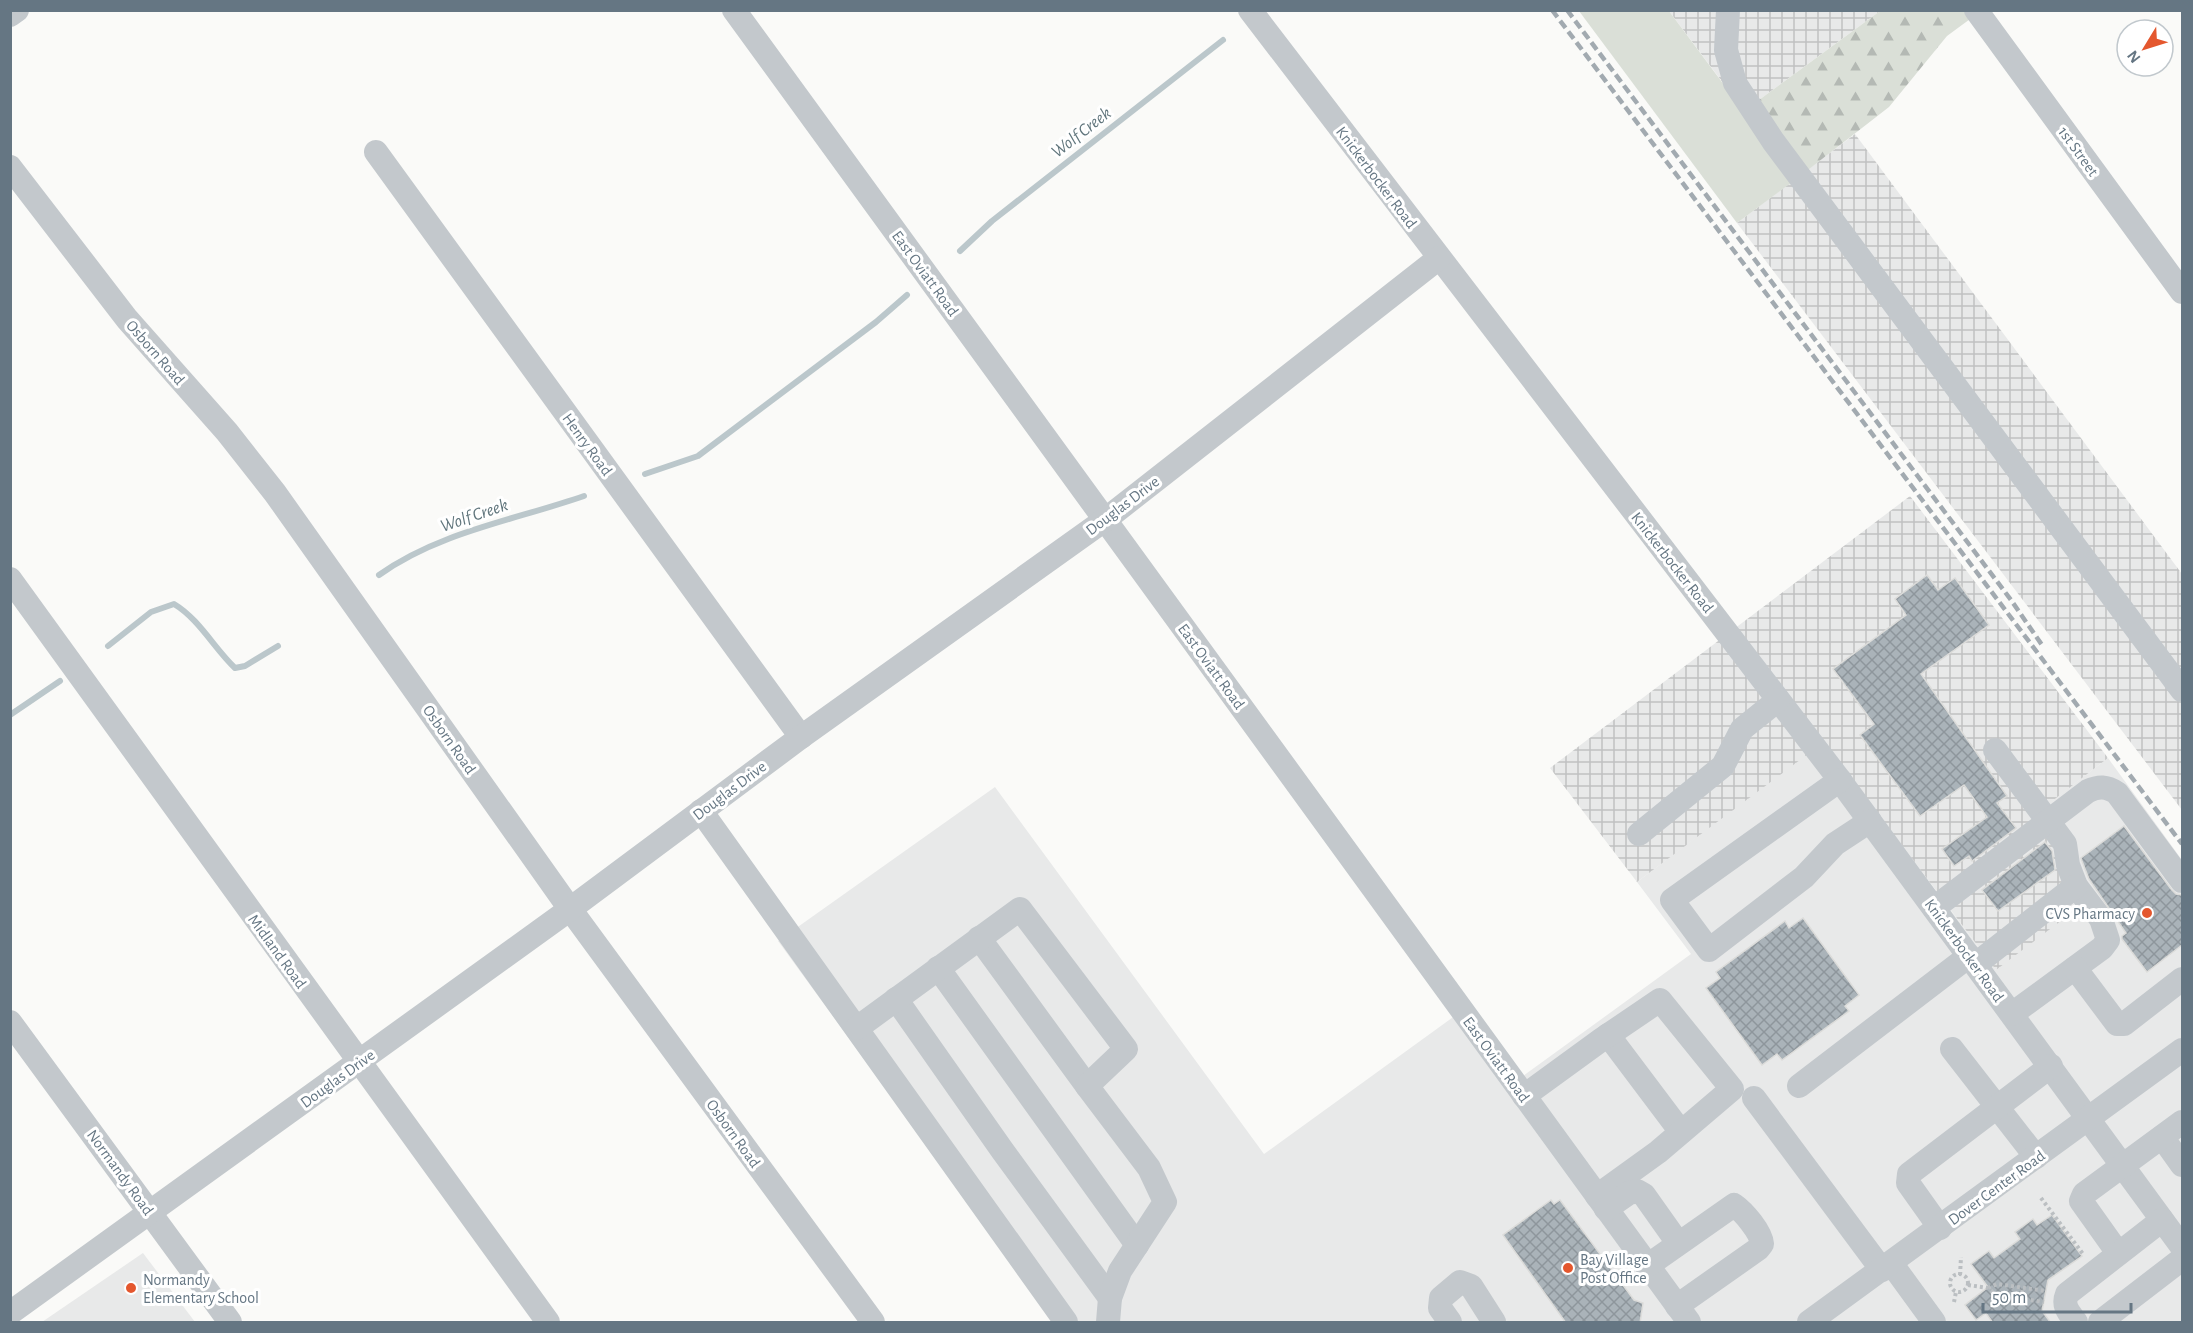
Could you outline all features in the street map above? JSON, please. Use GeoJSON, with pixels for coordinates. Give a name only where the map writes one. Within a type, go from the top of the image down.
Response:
{"type":"FeatureCollection","features":[{"type":"Feature","properties":{"kind":"street"},"geometry":{"type":"LineString","coordinates":[[10,15],[17,10]]}},
{"type":"Feature","properties":{"kind":"street","name":"East Oviatt Road"},"geometry":{"type":"LineString","coordinates":[[734,10],[1683,1314]]}},
{"type":"Feature","properties":{"kind":"street","name":"Knickerbocker Road"},"geometry":{"type":"LineString","coordinates":[[1250,10],[1870,821],[2182,1247]]}},
{"type":"Feature","properties":{"kind":"street"},"geometry":{"type":"LineString","coordinates":[[1728,10],[1726,50],[1735,82],[1773,141],[2182,690]]}},
{"type":"Feature","properties":{"kind":"street","name":"1st Street"},"geometry":{"type":"LineString","coordinates":[[1976,10],[2182,292]]}},
{"type":"Feature","properties":{"kind":"street","name":"Henry Road"},"geometry":{"type":"LineString","coordinates":[[376,152],[801,737]]}},
{"type":"Feature","properties":{"kind":"street","name":"Osborn Road"},"geometry":{"type":"LineString","coordinates":[[10,167],[127,319],[227,432],[275,493],[570,909],[873,1323]]}},
{"type":"Feature","properties":{"kind":"street","name":"Douglas Drive"},"geometry":{"type":"LineString","coordinates":[[10,1313],[570,909],[801,737],[1106,519],[1439,258]]}},
{"type":"Feature","properties":{"kind":"street","name":"Midland Road"},"geometry":{"type":"LineString","coordinates":[[10,579],[548,1323]]}},
{"type":"Feature","properties":{"kind":"street"},"geometry":{"type":"LineString","coordinates":[[1639,834],[1723,766],[1742,729],[1778,700]]}},
{"type":"Feature","properties":{"kind":"street"},"geometry":{"type":"LineString","coordinates":[[1995,750],[2065,844],[2068,865],[2076,886],[2101,919],[2108,940],[2102,948],[2012,1014]]}},
{"type":"Feature","properties":{"kind":"street"},"geometry":{"type":"LineString","coordinates":[[1839,780],[1672,900],[1709,950],[1804,877],[1836,844],[1870,821]]}},
{"type":"Feature","properties":{"kind":"street"},"geometry":{"type":"LineString","coordinates":[[1934,908],[2088,791],[2097,787],[2111,789],[2117,793],[2182,881]]}},
{"type":"Feature","properties":{"kind":"street"},"geometry":{"type":"LineString","coordinates":[[701,810],[1066,1323]]}},
{"type":"Feature","properties":{"kind":"street"},"geometry":{"type":"LineString","coordinates":[[1799,1086],[2076,886]]}},
{"type":"Feature","properties":{"kind":"street"},"geometry":{"type":"LineString","coordinates":[[856,1028],[1020,909],[1125,1049],[1087,1086]]}},
{"type":"Feature","properties":{"kind":"street"},"geometry":{"type":"LineString","coordinates":[[979,938],[1149,1168],[1165,1202],[1120,1271],[1110,1298],[1108,1323]]}},
{"type":"Feature","properties":{"kind":"street"},"geometry":{"type":"LineString","coordinates":[[2075,968],[2117,1024],[2124,1024],[2182,979]]}},
{"type":"Feature","properties":{"kind":"street"},"geometry":{"type":"LineString","coordinates":[[938,969],[1137,1245]]}},
{"type":"Feature","properties":{"kind":"street"},"geometry":{"type":"LineString","coordinates":[[896,999],[1110,1298]]}},
{"type":"Feature","properties":{"kind":"street"},"geometry":{"type":"LineString","coordinates":[[1524,1096],[1660,1000],[1732,1089],[1602,1203]]}},
{"type":"Feature","properties":{"kind":"street","name":"Normandy Road"},"geometry":{"type":"LineString","coordinates":[[10,1022],[230,1323]]}},
{"type":"Feature","properties":{"kind":"street"},"geometry":{"type":"LineString","coordinates":[[1608,1035],[1681,1132]]}},
{"type":"Feature","properties":{"kind":"street"},"geometry":{"type":"LineString","coordinates":[[1952,1049],[2036,1157]]}},
{"type":"Feature","properties":{"kind":"street","name":"Dover Center Road"},"geometry":{"type":"LineString","coordinates":[[1809,1323],[2182,1050]]}},
{"type":"Feature","properties":{"kind":"street"},"geometry":{"type":"LineString","coordinates":[[1940,1228],[1908,1184],[1909,1174],[2050,1066]]}},
{"type":"Feature","properties":{"kind":"street"},"geometry":{"type":"LineString","coordinates":[[1754,1098],[1886,1267],[1934,1323]]}},
{"type":"Feature","properties":{"kind":"street"},"geometry":{"type":"LineString","coordinates":[[2118,1253],[2081,1201],[2084,1194],[2182,1122]]}},
{"type":"Feature","properties":{"kind":"street"},"geometry":{"type":"LineString","coordinates":[[2162,1137],[2182,1165]]}},
{"type":"Feature","properties":{"kind":"street"},"geometry":{"type":"LineString","coordinates":[[1602,1203],[1637,1191],[1644,1195],[1678,1243]]}},
{"type":"Feature","properties":{"kind":"street"},"geometry":{"type":"LineString","coordinates":[[1647,1266],[1734,1205],[1739,1208],[1761,1238],[1762,1244],[1683,1314]]}},
{"type":"Feature","properties":{"kind":"street"},"geometry":{"type":"LineString","coordinates":[[2076,1323],[2064,1301],[2067,1294],[2162,1220]]}},
{"type":"Feature","properties":{"kind":"street"},"geometry":{"type":"LineString","coordinates":[[2100,1323],[2182,1259]]}},
{"type":"Feature","properties":{"kind":"street"},"geometry":{"type":"LineString","coordinates":[[1450,1323],[1440,1308],[1441,1298],[1460,1282],[1471,1286],[1494,1323]]}},
{"type":"Feature","properties":{"kind":"path"},"geometry":{"type":"LineString","coordinates":[[2041,1198],[2086,1258],[2082,1261]]}},
{"type":"Feature","properties":{"kind":"path"},"geometry":{"type":"LineString","coordinates":[[1960,1275],[1961,1257]]}},
{"type":"Feature","properties":{"kind":"path"},"geometry":{"type":"LineString","coordinates":[[1956,1292],[1951,1287],[1954,1276],[1965,1277],[1968,1285]]}},
{"type":"Feature","properties":{"kind":"path"},"geometry":{"type":"LineString","coordinates":[[1968,1285],[1988,1288],[1998,1284],[2050,1291]]}},
{"type":"Feature","properties":{"kind":"path"},"geometry":{"type":"LineString","coordinates":[[1956,1292],[1964,1291],[1968,1285]]}},
{"type":"Feature","properties":{"kind":"path"},"geometry":{"type":"LineString","coordinates":[[2021,1299],[2023,1287]]}},
{"type":"Feature","properties":{"kind":"path"},"geometry":{"type":"LineString","coordinates":[[1988,1288],[1996,1295],[2049,1303]]}},
{"type":"Feature","properties":{"kind":"path"},"geometry":{"type":"LineString","coordinates":[[1954,1302],[1956,1292]]}},
{"type":"Feature","properties":{"kind":"shaded area"},"geometry":{"type":"Polygon","coordinates":[[[1669,11],[1880,11],[1744,111],[1669,11]]]}},
{"type":"Feature","properties":{"kind":"shaded area"},"geometry":{"type":"Polygon","coordinates":[[[1855,134],[2182,574],[2182,810],[1737,223],[1855,134]]]}},
{"type":"Feature","properties":{"kind":"shaded area"},"geometry":{"type":"Polygon","coordinates":[[[1910,496],[2108,758],[2034,815],[2063,855],[2070,914],[1996,970],[1824,742],[1637,882],[1550,768],[1910,496]]]}},
{"type":"Feature","properties":{"kind":"shaded area"},"geometry":{"type":"Polygon","coordinates":[[[1823,741],[1996,970],[2033,815],[2108,758],[2182,860],[2182,1322],[1056,1322],[778,941],[995,787],[1264,1154],[1456,1015],[1508,1087],[1691,954],[1637,882],[1823,741]]]}},
{"type":"Feature","properties":{"kind":"shaded area","name":"Normandy Elementary School"},"geometry":{"type":"Polygon","coordinates":[[[143,1253],[195,1322],[42,1322],[143,1253]]]}},
{"type":"Feature","properties":{"kind":"green space"},"geometry":{"type":"Polygon","coordinates":[[[1579,11],[1669,11],[1795,180],[1737,223],[1579,11]]]}},
{"type":"Feature","properties":{"kind":"green space"},"geometry":{"type":"Polygon","coordinates":[[[1880,11],[1981,11],[1947,36],[1889,107],[1795,180],[1744,111],[1880,11]]]}},
{"type":"Feature","properties":{"kind":"building"},"geometry":{"type":"Polygon","coordinates":[[[1927,575],[1938,590],[1955,578],[1989,625],[1921,674],[2007,796],[1997,803],[2016,828],[1972,861],[1969,856],[1954,866],[1942,849],[1987,817],[1964,785],[1920,816],[1860,735],[1874,724],[1833,669],[1906,615],[1895,599],[1927,575]]]}},
{"type":"Feature","properties":{"kind":"building","name":"CVS Pharmacy"},"geometry":{"type":"Polygon","coordinates":[[[2124,826],[2171,889],[2176,894],[2182,895],[2182,945],[2147,972],[2122,939],[2126,933],[2089,879],[2081,858],[2124,826]]]}},
{"type":"Feature","properties":{"kind":"building"},"geometry":{"type":"Polygon","coordinates":[[[2045,842],[2052,851],[2055,870],[1998,911],[1982,890],[2045,842]]]}},
{"type":"Feature","properties":{"kind":"building"},"geometry":{"type":"Polygon","coordinates":[[[1803,918],[1859,995],[1845,1006],[1849,1011],[1782,1060],[1777,1054],[1762,1065],[1706,988],[1720,978],[1716,972],[1785,921],[1789,928],[1803,918]]]}},
{"type":"Feature","properties":{"kind":"building","name":"Bay Village Post Office"},"geometry":{"type":"Polygon","coordinates":[[[1551,1200],[1554,1204],[1560,1200],[1634,1300],[1643,1303],[1640,1323],[1566,1323],[1503,1235],[1551,1200]]]}},
{"type":"Feature","properties":{"kind":"building"},"geometry":{"type":"Polygon","coordinates":[[[2052,1215],[2082,1256],[2048,1280],[2042,1311],[2051,1323],[1993,1323],[1986,1313],[1976,1320],[1965,1305],[1988,1287],[1971,1264],[1989,1251],[1994,1258],[2020,1239],[2015,1232],[2033,1219],[2037,1225],[2052,1215]]]}},
{"type":"Feature","properties":{"kind":"waterway","name":"Wolf Creek"},"geometry":{"type":"LineString","coordinates":[[960,251],[992,221],[1223,40]]}},
{"type":"Feature","properties":{"kind":"waterway","name":"Wolf Creek"},"geometry":{"type":"LineString","coordinates":[[645,474],[698,456],[876,322],[907,295]]}},
{"type":"Feature","properties":{"kind":"waterway","name":"Wolf Creek"},"geometry":{"type":"LineString","coordinates":[[379,575],[402,560],[452,537],[584,496]]}},
{"type":"Feature","properties":{"kind":"waterway","name":"Wolf Creek"},"geometry":{"type":"LineString","coordinates":[[108,646],[151,612],[174,604],[199,626],[235,668],[245,666],[278,646]]}},
{"type":"Feature","properties":{"kind":"waterway","name":"Wolf Creek"},"geometry":{"type":"LineString","coordinates":[[10,715],[60,681]]}},
{"type":"Feature","properties":{"kind":"railway"},"geometry":{"type":"LineString","coordinates":[[1552,10],[2182,844]]}},
{"type":"Feature","properties":{"kind":"railway"},"geometry":{"type":"LineString","coordinates":[[1567,10],[2011,600],[2042,645]]}},
{"type":"Feature","properties":{"kind":"place","name":"CVS Pharmacy"},"geometry":{"type":"Point","coordinates":[2147,913]}},
{"type":"Feature","properties":{"kind":"place","name":"Bay Village Post Office"},"geometry":{"type":"Point","coordinates":[1568,1268]}},
{"type":"Feature","properties":{"kind":"place","name":"Normandy Elementary School"},"geometry":{"type":"Point","coordinates":[131,1288]}}]}
